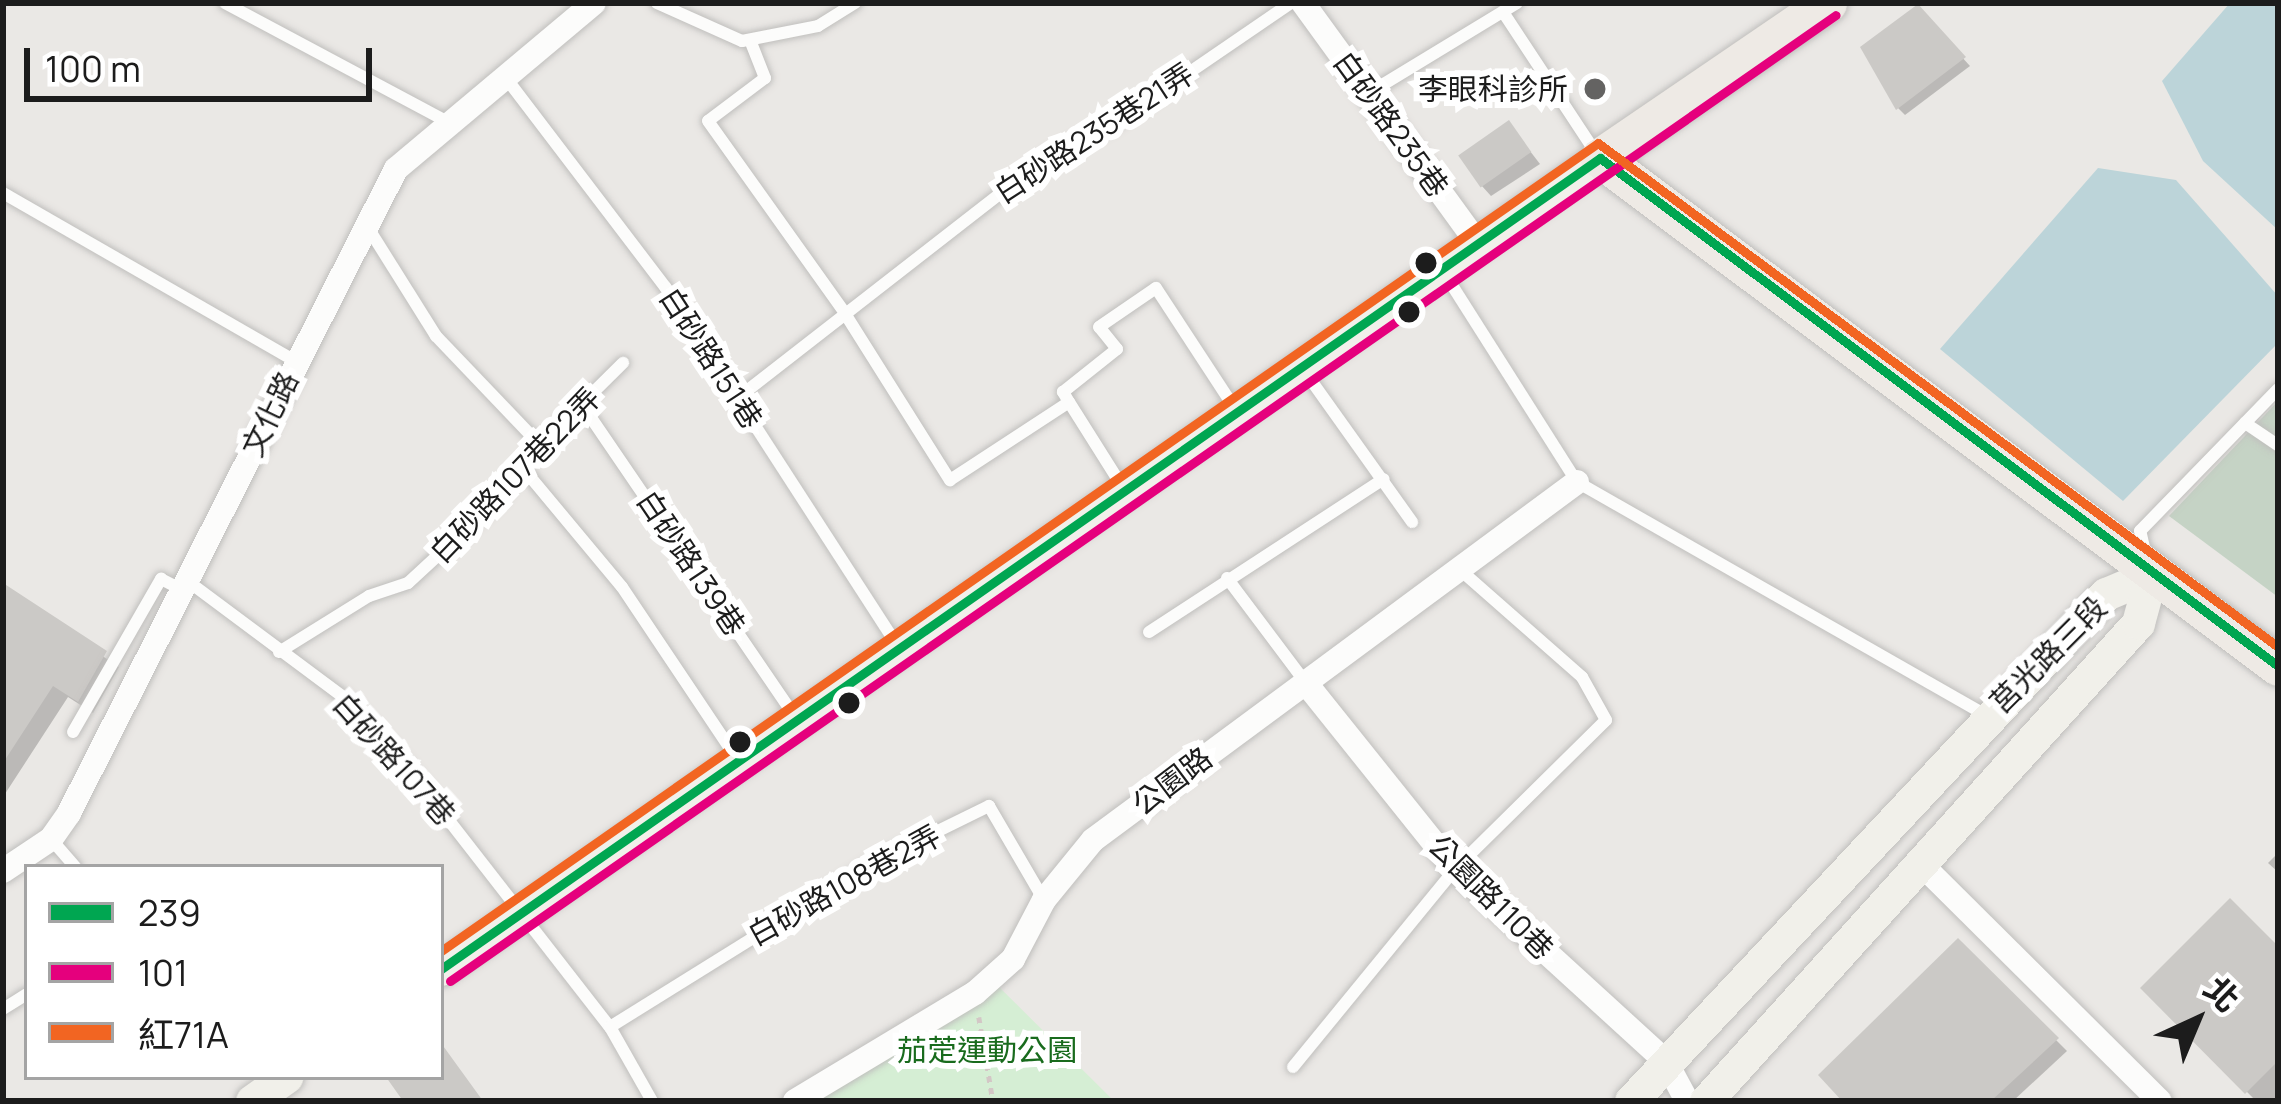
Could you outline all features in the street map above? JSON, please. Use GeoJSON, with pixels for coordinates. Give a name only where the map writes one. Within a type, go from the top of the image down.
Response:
{"type":"FeatureCollection","features":[{"type":"Feature","properties":{"kind":"main road"},"geometry":{"type":"LineString","coordinates":[[1827,3],[1600,158],[2278,666]]}},
{"type":"Feature","properties":{"kind":"street","name":"文化路"},"geometry":{"type":"LineString","coordinates":[[3,871],[51,839],[187,586],[364,220],[396,169],[595,3]]}},
{"type":"Feature","properties":{"kind":"street","name":"白砂路235巷"},"geometry":{"type":"LineString","coordinates":[[1303,3],[1479,245]]}},
{"type":"Feature","properties":{"kind":"street"},"geometry":{"type":"LineString","coordinates":[[444,966],[1600,158]]}},
{"type":"Feature","properties":{"kind":"street","name":"公園路"},"geometry":{"type":"LineString","coordinates":[[794,1101],[975,993],[1013,959],[1044,900],[1093,840],[1577,482]]}},
{"type":"Feature","properties":{"kind":"street","name":"莒光路三段"},"geometry":{"type":"LineString","coordinates":[[1631,1101],[2106,594],[2151,574]]}},
{"type":"Feature","properties":{"kind":"street","name":"莒光路三段"},"geometry":{"type":"LineString","coordinates":[[1706,1101],[2138,623],[2151,574]]}},
{"type":"Feature","properties":{"kind":"street","name":"公園路110巷"},"geometry":{"type":"LineString","coordinates":[[1305,682],[1455,868],[1666,1062],[1687,1101]]}},
{"type":"Feature","properties":{"kind":"street"},"geometry":{"type":"LineString","coordinates":[[1922,865],[2160,1101]]}},
{"type":"Feature","properties":{"kind":"lane"},"geometry":{"type":"LineString","coordinates":[[225,3],[448,122]]}},
{"type":"Feature","properties":{"kind":"lane"},"geometry":{"type":"LineString","coordinates":[[657,3],[720,35],[750,40],[818,26],[855,3]]}},
{"type":"Feature","properties":{"kind":"lane","name":"白砂路235巷21弄"},"geometry":{"type":"LineString","coordinates":[[735,400],[1048,156],[1114,124],[1292,3]]}},
{"type":"Feature","properties":{"kind":"lane"},"geometry":{"type":"LineString","coordinates":[[1367,94],[1516,3]]}},
{"type":"Feature","properties":{"kind":"lane"},"geometry":{"type":"LineString","coordinates":[[1503,12],[1600,158]]}},
{"type":"Feature","properties":{"kind":"lane"},"geometry":{"type":"LineString","coordinates":[[750,40],[765,78],[708,121],[844,312],[950,480],[1069,402]]}},
{"type":"Feature","properties":{"kind":"lane","name":"白砂路151巷"},"geometry":{"type":"LineString","coordinates":[[506,77],[666,288],[900,650]]}},
{"type":"Feature","properties":{"kind":"lane"},"geometry":{"type":"LineString","coordinates":[[3,193],[295,362]]}},
{"type":"Feature","properties":{"kind":"lane"},"geometry":{"type":"LineString","coordinates":[[364,220],[436,336],[540,445]]}},
{"type":"Feature","properties":{"kind":"lane"},"geometry":{"type":"LineString","coordinates":[[1443,270],[1577,482],[1987,716]]}},
{"type":"Feature","properties":{"kind":"lane"},"geometry":{"type":"LineString","coordinates":[[1126,492],[1063,392],[1117,349],[1099,328],[1156,288],[1238,413]]}},
{"type":"Feature","properties":{"kind":"lane","name":"白砂路107巷22弄"},"geometry":{"type":"LineString","coordinates":[[279,652],[369,596],[408,583],[498,500],[540,445],[623,363]]}},
{"type":"Feature","properties":{"kind":"lane"},"geometry":{"type":"LineString","coordinates":[[1302,368],[1412,522]]}},
{"type":"Feature","properties":{"kind":"lane"},"geometry":{"type":"LineString","coordinates":[[2151,574],[2140,531],[2278,389]]}},
{"type":"Feature","properties":{"kind":"lane","name":"白砂路139巷"},"geometry":{"type":"LineString","coordinates":[[584,406],[798,721]]}},
{"type":"Feature","properties":{"kind":"lane"},"geometry":{"type":"LineString","coordinates":[[2245,423],[2278,445]]}},
{"type":"Feature","properties":{"kind":"lane"},"geometry":{"type":"LineString","coordinates":[[522,467],[622,587],[739,762]]}},
{"type":"Feature","properties":{"kind":"lane"},"geometry":{"type":"LineString","coordinates":[[1149,632],[1384,479]]}},
{"type":"Feature","properties":{"kind":"lane"},"geometry":{"type":"LineString","coordinates":[[1294,1067],[1455,868],[1606,720],[1582,677],[1460,570]]}},
{"type":"Feature","properties":{"kind":"lane"},"geometry":{"type":"LineString","coordinates":[[1227,578],[1305,682]]}},
{"type":"Feature","properties":{"kind":"lane"},"geometry":{"type":"LineString","coordinates":[[73,732],[161,579],[187,586]]}},
{"type":"Feature","properties":{"kind":"lane","name":"白砂路107巷"},"geometry":{"type":"LineString","coordinates":[[187,586],[346,699],[523,911],[610,1028],[652,1101]]}},
{"type":"Feature","properties":{"kind":"lane","name":"白砂路108巷2弄"},"geometry":{"type":"LineString","coordinates":[[610,1028],[877,861],[989,806],[1044,900]]}},
{"type":"Feature","properties":{"kind":"lane"},"geometry":{"type":"LineString","coordinates":[[51,839],[72,864]]}},
{"type":"Feature","properties":{"kind":"path"},"geometry":{"type":"LineString","coordinates":[[975,993],[993,1101]]}},
{"type":"Feature","properties":{"kind":"green space"},"geometry":{"type":"Polygon","coordinates":[[[2278,401],[2278,597],[2169,516],[2278,401]]]}},
{"type":"Feature","properties":{"kind":"green space","name":"茄萣運動公園"},"geometry":{"type":"Polygon","coordinates":[[[996,984],[1114,1101],[808,1101],[996,984]]]}},
{"type":"Feature","properties":{"kind":"water"},"geometry":{"type":"Polygon","coordinates":[[[2230,3],[2278,3],[2278,230],[2203,161],[2162,81],[2230,3]]]}},
{"type":"Feature","properties":{"kind":"water"},"geometry":{"type":"Polygon","coordinates":[[[2098,168],[2176,180],[2278,296],[2278,343],[2123,501],[1940,349],[2098,168]]]}},
{"type":"Feature","properties":{"kind":"building"},"geometry":{"type":"Polygon","coordinates":[[[1918,4],[1966,57],[1896,110],[1860,47],[1918,4]]]}},
{"type":"Feature","properties":{"kind":"building"},"geometry":{"type":"Polygon","coordinates":[[[1509,120],[1531,152],[1481,188],[1458,156],[1509,120]]]}},
{"type":"Feature","properties":{"kind":"building"},"geometry":{"type":"Polygon","coordinates":[[[3,583],[107,651],[78,702],[53,686],[3,763],[3,583]]]}},
{"type":"Feature","properties":{"kind":"building"},"geometry":{"type":"Polygon","coordinates":[[[2230,898],[2278,946],[2278,1061],[2245,1094],[2140,988],[2230,898]]]}},
{"type":"Feature","properties":{"kind":"building"},"geometry":{"type":"Polygon","coordinates":[[[1958,938],[2059,1038],[1991,1101],[1842,1101],[1818,1075],[1958,938]]]}},
{"type":"Feature","properties":{"kind":"building"},"geometry":{"type":"Polygon","coordinates":[[[444,1047],[483,1101],[403,1101],[388,1080],[444,1080],[444,1047]]]}},
{"type":"Feature","properties":{"kind":"transit line","name":"101"},"geometry":{"type":"LineString","coordinates":[[450,981],[1836,15]]}},
{"type":"Feature","properties":{"kind":"transit line","name":"紅71A"},"geometry":{"type":"LineString","coordinates":[[444,949],[1598,143],[2278,647]]}},
{"type":"Feature","properties":{"kind":"transit line","name":"239"},"geometry":{"type":"LineString","coordinates":[[1600,158],[2278,666]]}},
{"type":"Feature","properties":{"kind":"transit line","name":"239"},"geometry":{"type":"LineString","coordinates":[[444,967],[1600,158]]}},
{"type":"Feature","properties":{"kind":"place","name":"李眼科診所"},"geometry":{"type":"Point","coordinates":[1595,89]}}]}
